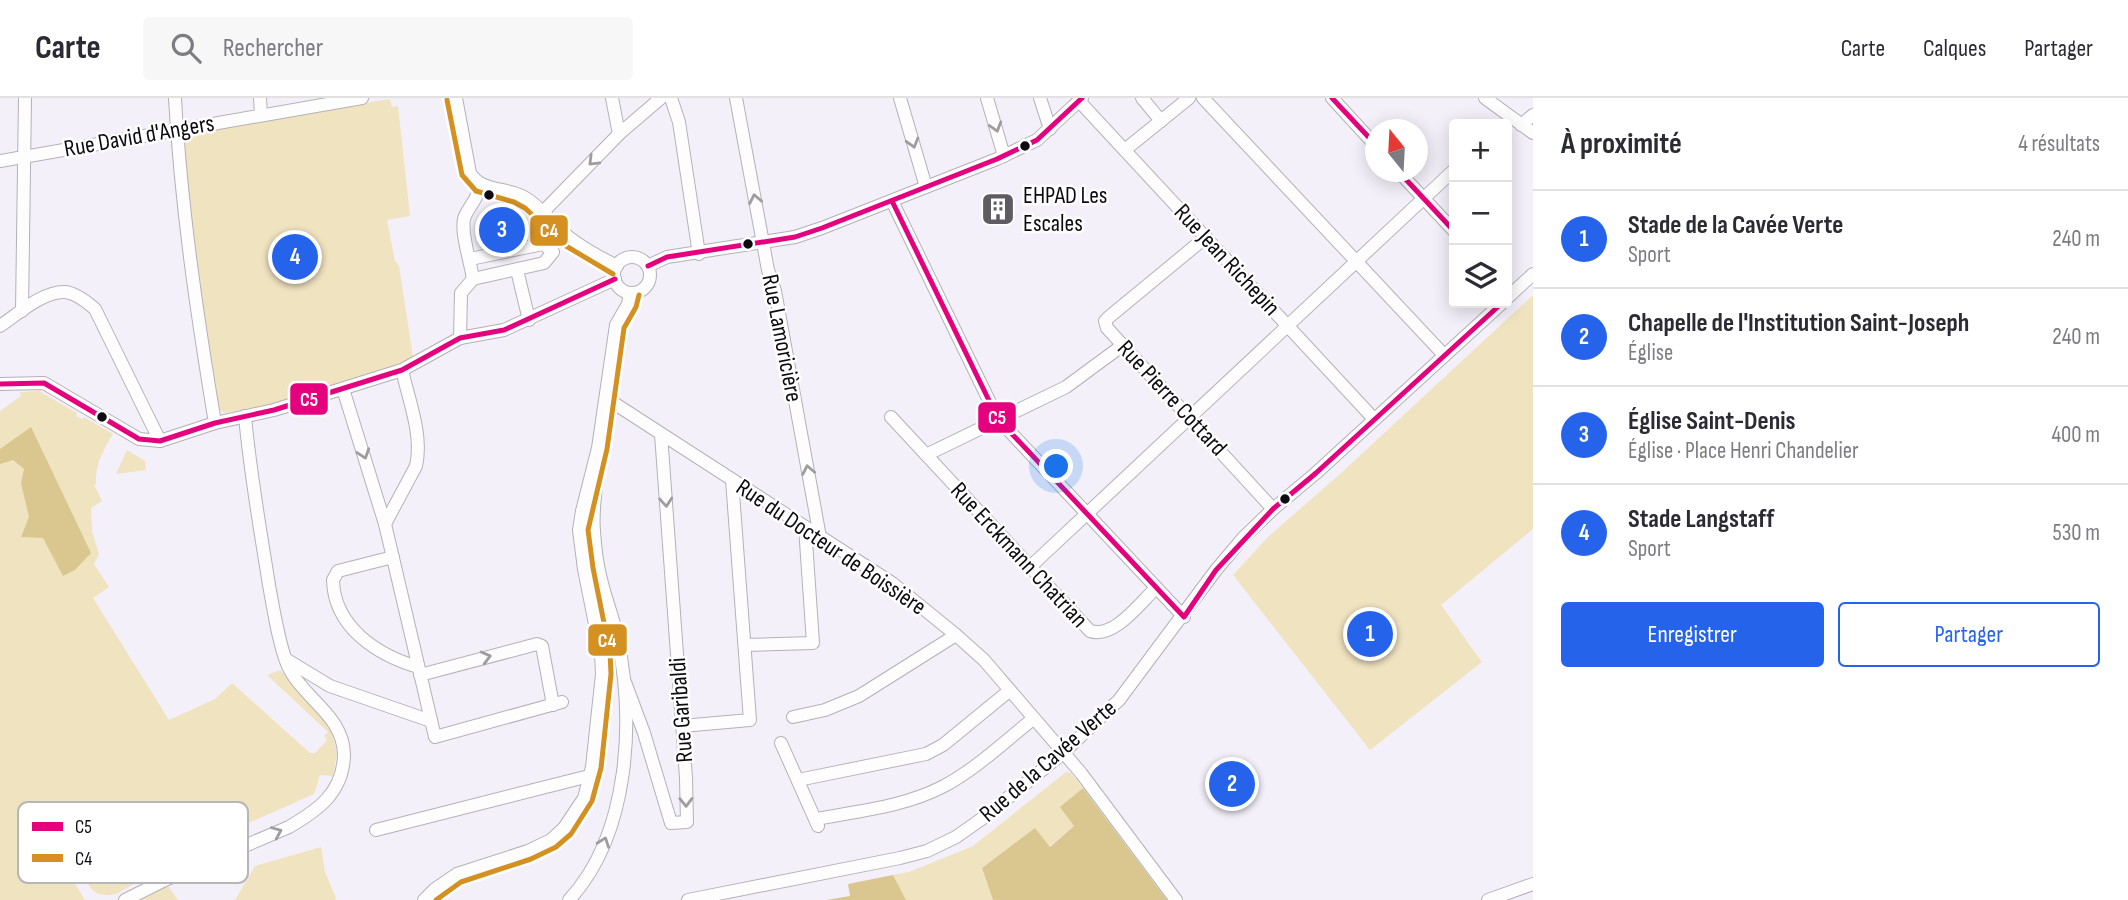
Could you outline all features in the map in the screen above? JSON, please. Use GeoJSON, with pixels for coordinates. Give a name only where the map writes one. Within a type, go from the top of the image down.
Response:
{"type":"FeatureCollection","features":[{"type":"Feature","properties":{"kind":"street"},"geometry":{"type":"LineString","coordinates":[[22,312],[25,98]]}},
{"type":"Feature","properties":{"kind":"street"},"geometry":{"type":"LineString","coordinates":[[175,98],[179,172],[195,302],[215,423]]}},
{"type":"Feature","properties":{"kind":"street"},"geometry":{"type":"LineString","coordinates":[[260,98],[261,115]]}},
{"type":"Feature","properties":{"kind":"street","name":"Rue David d'Angers"},"geometry":{"type":"LineString","coordinates":[[0,161],[362,98]]}},
{"type":"Feature","properties":{"kind":"street"},"geometry":{"type":"LineString","coordinates":[[0,384],[44,383],[139,439],[160,441],[402,370],[460,338],[504,330],[529,320],[616,273],[623,260],[632,257],[641,259],[648,266],[650,276],[647,285],[640,292],[630,293],[620,289],[616,273],[565,234],[528,199],[512,191],[481,185],[470,173],[456,98]]}},
{"type":"Feature","properties":{"kind":"street"},"geometry":{"type":"LineString","coordinates":[[612,98],[619,134]]}},
{"type":"Feature","properties":{"kind":"street"},"geometry":{"type":"LineString","coordinates":[[543,212],[619,134],[661,98]]}},
{"type":"Feature","properties":{"kind":"street"},"geometry":{"type":"LineString","coordinates":[[671,98],[679,122],[699,254]]}},
{"type":"Feature","properties":{"kind":"street","name":"Rue Lamoricière"},"geometry":{"type":"LineString","coordinates":[[736,98],[820,537]]}},
{"type":"Feature","properties":{"kind":"street"},"geometry":{"type":"LineString","coordinates":[[900,98],[926,187]]}},
{"type":"Feature","properties":{"kind":"street"},"geometry":{"type":"LineString","coordinates":[[987,98],[1004,156]]}},
{"type":"Feature","properties":{"kind":"street"},"geometry":{"type":"LineString","coordinates":[[1041,98],[1050,129]]}},
{"type":"Feature","properties":{"kind":"street"},"geometry":{"type":"LineString","coordinates":[[1142,98],[1161,121]]}},
{"type":"Feature","properties":{"kind":"street"},"geometry":{"type":"LineString","coordinates":[[1126,149],[1189,98]]}},
{"type":"Feature","properties":{"kind":"street"},"geometry":{"type":"LineString","coordinates":[[1203,98],[1444,355]]}},
{"type":"Feature","properties":{"kind":"street"},"geometry":{"type":"LineString","coordinates":[[1332,98],[1365,134]]}},
{"type":"Feature","properties":{"kind":"street"},"geometry":{"type":"LineString","coordinates":[[1485,98],[1509,119]]}},
{"type":"Feature","properties":{"kind":"street"},"geometry":{"type":"LineString","coordinates":[[648,266],[667,257],[795,237],[892,201],[1039,139],[1081,99]]}},
{"type":"Feature","properties":{"kind":"street","name":"Rue Jean Richepin"},"geometry":{"type":"LineString","coordinates":[[1081,99],[1374,419]]}},
{"type":"Feature","properties":{"kind":"street"},"geometry":{"type":"LineString","coordinates":[[1512,122],[1533,116]]}},
{"type":"Feature","properties":{"kind":"street"},"geometry":{"type":"LineString","coordinates":[[1512,122],[1533,133]]}},
{"type":"Feature","properties":{"kind":"street"},"geometry":{"type":"LineString","coordinates":[[1030,567],[1449,175]]}},
{"type":"Feature","properties":{"kind":"street"},"geometry":{"type":"LineString","coordinates":[[1409,182],[1449,225]]}},
{"type":"Feature","properties":{"kind":"street"},"geometry":{"type":"LineString","coordinates":[[473,279],[463,218],[478,197],[481,185]]}},
{"type":"Feature","properties":{"kind":"street"},"geometry":{"type":"LineString","coordinates":[[892,201],[998,419],[1184,617]]}},
{"type":"Feature","properties":{"kind":"street","name":"Rue Pierre Cottard"},"geometry":{"type":"LineString","coordinates":[[1206,237],[1105,321],[1107,328],[1122,345],[1273,509]]}},
{"type":"Feature","properties":{"kind":"street"},"geometry":{"type":"LineString","coordinates":[[460,338],[461,293],[473,279],[544,263],[553,252],[543,244],[470,258]]}},
{"type":"Feature","properties":{"kind":"street"},"geometry":{"type":"LineString","coordinates":[[517,270],[529,320]]}},
{"type":"Feature","properties":{"kind":"street"},"geometry":{"type":"LineString","coordinates":[[1512,291],[1533,274]]}},
{"type":"Feature","properties":{"kind":"street"},"geometry":{"type":"LineString","coordinates":[[0,326],[47,296],[66,292],[84,299],[95,309],[160,441]]}},
{"type":"Feature","properties":{"kind":"street"},"geometry":{"type":"LineString","coordinates":[[424,900],[447,884],[535,855],[553,845],[568,833],[586,808],[592,794],[602,674],[601,654],[579,530],[598,448],[616,325],[628,303],[630,293]]}},
{"type":"Feature","properties":{"kind":"street","name":"Rue de la Cavée Verte"},"geometry":{"type":"LineString","coordinates":[[688,900],[900,858],[927,850],[956,836],[983,818],[1063,753],[1119,700],[1184,617],[1216,570],[1273,509],[1496,308]]}},
{"type":"Feature","properties":{"kind":"street"},"geometry":{"type":"LineString","coordinates":[[926,455],[1066,387],[1122,345]]}},
{"type":"Feature","properties":{"kind":"street"},"geometry":{"type":"LineString","coordinates":[[385,524],[419,456],[402,370]]}},
{"type":"Feature","properties":{"kind":"street"},"geometry":{"type":"LineString","coordinates":[[343,389],[385,524],[393,557],[419,671],[435,737],[558,703],[542,646],[537,644],[419,671],[361,639],[342,615],[332,580],[338,571],[393,557]]}},
{"type":"Feature","properties":{"kind":"street","name":"Rue du Docteur de Boissière"},"geometry":{"type":"LineString","coordinates":[[606,398],[892,583],[956,635],[984,660],[1063,753],[1176,900]]}},
{"type":"Feature","properties":{"kind":"street"},"geometry":{"type":"LineString","coordinates":[[245,416],[250,471],[275,620],[290,671],[336,724],[342,741],[342,769],[328,800],[289,827],[248,845]]}},
{"type":"Feature","properties":{"kind":"street","name":"Rue Erckmann Chatrian"},"geometry":{"type":"LineString","coordinates":[[891,417],[1090,631],[1098,634],[1113,629],[1156,587]]}},
{"type":"Feature","properties":{"kind":"street","name":"Rue Garibaldi"},"geometry":{"type":"LineString","coordinates":[[625,682],[644,733],[671,823],[687,822],[661,434]]}},
{"type":"Feature","properties":{"kind":"street"},"geometry":{"type":"LineString","coordinates":[[569,900],[599,855],[620,790],[628,723],[617,634],[600,577],[593,528],[598,448]]}},
{"type":"Feature","properties":{"kind":"street"},"geometry":{"type":"LineString","coordinates":[[682,726],[750,720],[732,480]]}},
{"type":"Feature","properties":{"kind":"street"},"geometry":{"type":"LineString","coordinates":[[745,645],[813,643],[805,527]]}},
{"type":"Feature","properties":{"kind":"street"},"geometry":{"type":"LineString","coordinates":[[793,718],[825,710],[859,696],[956,635]]}},
{"type":"Feature","properties":{"kind":"street"},"geometry":{"type":"LineString","coordinates":[[287,660],[330,686],[431,721]]}},
{"type":"Feature","properties":{"kind":"street"},"geometry":{"type":"LineString","coordinates":[[798,780],[926,754],[943,745],[1009,691]]}},
{"type":"Feature","properties":{"kind":"street"},"geometry":{"type":"LineString","coordinates":[[781,743],[817,823],[908,800],[941,787],[967,772],[1033,719]]}},
{"type":"Feature","properties":{"kind":"street"},"geometry":{"type":"LineString","coordinates":[[376,830],[592,773]]}},
{"type":"Feature","properties":{"kind":"street"},"geometry":{"type":"LineString","coordinates":[[125,900],[159,883]]}},
{"type":"Feature","properties":{"kind":"street"},"geometry":{"type":"LineString","coordinates":[[434,900],[447,884]]}},
{"type":"Feature","properties":{"kind":"street"},"geometry":{"type":"LineString","coordinates":[[1488,900],[1533,884]]}},
{"type":"Feature","properties":{"kind":"shaded area"},"geometry":{"type":"Polygon","coordinates":[[[390,99],[392,107],[398,106],[410,216],[387,220],[395,261],[399,266],[413,357],[378,373],[269,405],[224,413],[219,409],[196,273],[183,137],[187,132],[390,99]]]}},
{"type":"Feature","properties":{"kind":"shaded area"},"geometry":{"type":"Polygon","coordinates":[[[1533,295],[1533,529],[1441,605],[1482,662],[1370,750],[1233,575],[1268,537],[1533,295]]]}},
{"type":"Feature","properties":{"kind":"shaded area"},"geometry":{"type":"Polygon","coordinates":[[[39,391],[77,413],[76,416],[82,419],[84,417],[113,434],[100,458],[94,485],[102,501],[91,508],[92,531],[99,554],[94,564],[109,587],[93,598],[169,720],[215,699],[232,683],[310,753],[315,753],[327,740],[324,736],[328,732],[267,675],[280,670],[331,726],[337,753],[333,776],[320,775],[314,794],[248,823],[248,802],[18,802],[18,883],[75,883],[85,900],[0,900],[0,411],[21,396],[20,392],[39,391]]]}},
{"type":"Feature","properties":{"kind":"shaded area"},"geometry":{"type":"Polygon","coordinates":[[[31,427],[91,553],[75,570],[63,576],[43,538],[21,537],[29,517],[21,483],[24,469],[13,460],[0,464],[0,449],[31,427]]]}},
{"type":"Feature","properties":{"kind":"shaded area"},"geometry":{"type":"Polygon","coordinates":[[[127,450],[145,461],[146,470],[116,474],[127,450]]]}},
{"type":"Feature","properties":{"kind":"shaded area"},"geometry":{"type":"Polygon","coordinates":[[[1066,772],[1071,773],[1083,788],[1061,807],[1074,826],[1049,847],[1035,829],[982,868],[993,900],[906,900],[893,875],[909,872],[973,846],[1066,772]]]}},
{"type":"Feature","properties":{"kind":"shaded area"},"geometry":{"type":"Polygon","coordinates":[[[1083,788],[1167,900],[993,900],[982,868],[1035,828],[1050,847],[1074,826],[1060,807],[1083,788]]]}},
{"type":"Feature","properties":{"kind":"shaded area"},"geometry":{"type":"Polygon","coordinates":[[[321,847],[325,872],[336,898],[235,900],[245,883],[248,883],[255,866],[321,847]]]}},
{"type":"Feature","properties":{"kind":"shaded area"},"geometry":{"type":"Polygon","coordinates":[[[893,875],[906,900],[826,900],[850,896],[848,884],[893,875]]]}},
{"type":"Feature","properties":{"kind":"shaded area"},"geometry":{"type":"Polygon","coordinates":[[[87,883],[135,883],[116,894],[102,895],[87,883]]]}},
{"type":"Feature","properties":{"kind":"shaded area"},"geometry":{"type":"Polygon","coordinates":[[[168,886],[178,900],[140,900],[168,886]]]}},
{"type":"Feature","properties":{"kind":"transit line","name":"C5"},"geometry":{"type":"LineString","coordinates":[[648,266],[667,257],[795,237],[822,228],[997,159],[1037,140],[1082,98]]}},
{"type":"Feature","properties":{"kind":"transit line","name":"C5"},"geometry":{"type":"LineString","coordinates":[[1332,98],[1365,133]]}},
{"type":"Feature","properties":{"kind":"transit line","name":"C4"},"geometry":{"type":"LineString","coordinates":[[447,100],[462,175],[476,191],[525,208],[566,246],[613,274]]}},
{"type":"Feature","properties":{"kind":"transit line","name":"C5"},"geometry":{"type":"LineString","coordinates":[[1408,182],[1449,226]]}},
{"type":"Feature","properties":{"kind":"transit line","name":"C5"},"geometry":{"type":"LineString","coordinates":[[892,201],[998,419],[1184,617],[1216,570],[1273,509],[1497,308]]}},
{"type":"Feature","properties":{"kind":"transit line","name":"C5"},"geometry":{"type":"LineString","coordinates":[[0,384],[44,383],[139,439],[160,441],[215,423],[274,410],[402,370],[460,338],[504,330],[615,279]]}},
{"type":"Feature","properties":{"kind":"transit line","name":"C4"},"geometry":{"type":"LineString","coordinates":[[436,900],[461,882],[531,859],[556,847],[571,834],[592,801],[601,768],[611,674],[610,653],[588,530],[607,449],[624,328],[636,307],[639,295]]}},
{"type":"Feature","properties":{"kind":"place","name":"EHPAD Les Escales"},"geometry":{"type":"Point","coordinates":[998,209]}},
{"type":"Feature","properties":{"kind":"place","name":"Église Saint-Denis"},"geometry":{"type":"Point","coordinates":[502,230]}},
{"type":"Feature","properties":{"kind":"place","name":"Stade Langstaff"},"geometry":{"type":"Point","coordinates":[295,257]}},
{"type":"Feature","properties":{"kind":"place","name":"Stade de la Cavée Verte"},"geometry":{"type":"Point","coordinates":[1370,634]}},
{"type":"Feature","properties":{"kind":"place","name":"Chapelle de l'Institution Saint-Joseph"},"geometry":{"type":"Point","coordinates":[1232,784]}}]}
